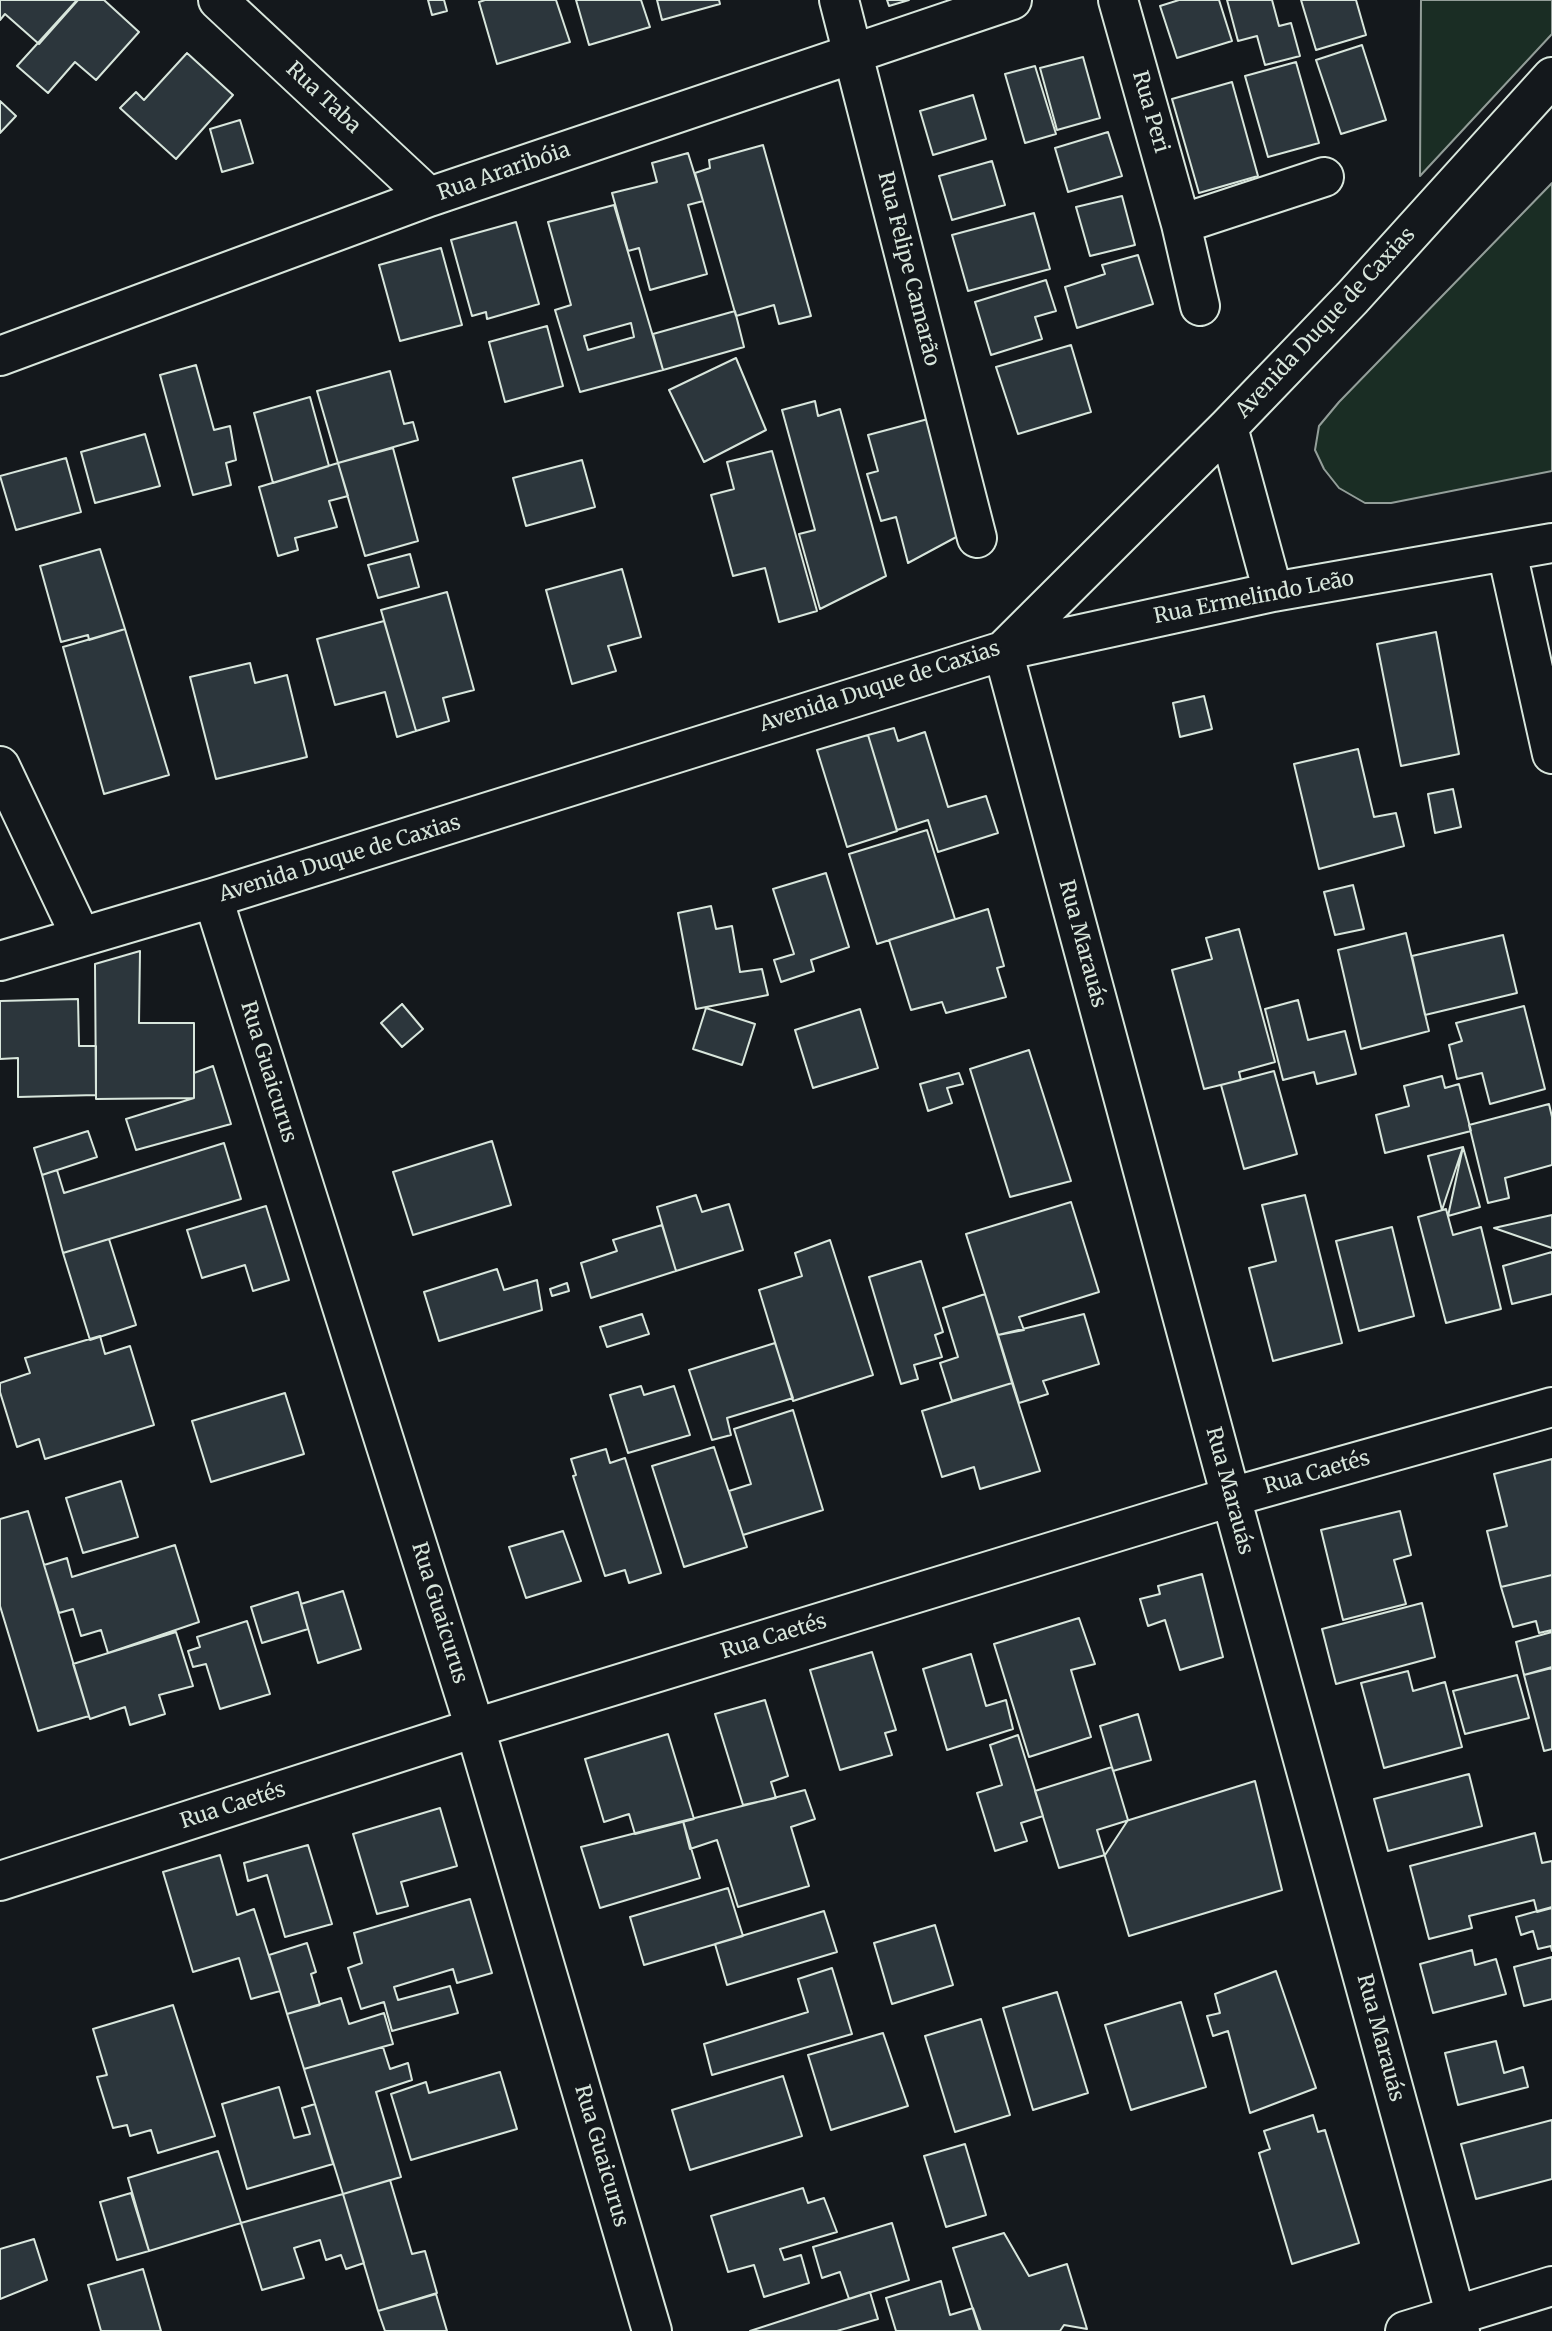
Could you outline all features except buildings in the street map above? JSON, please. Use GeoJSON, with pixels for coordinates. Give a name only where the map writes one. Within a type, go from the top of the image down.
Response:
{"type":"FeatureCollection","features":[{"type":"Feature","properties":{"kind":"street","name":"Rua Taba"},"geometry":{"type":"LineString","coordinates":[[218,0],[429,197]]}},
{"type":"Feature","properties":{"kind":"street","name":"Rua Felipe Camarão"},"geometry":{"type":"LineString","coordinates":[[839,0],[977,538]]}},
{"type":"Feature","properties":{"kind":"street","name":"Rua Araribóia"},"geometry":{"type":"LineString","coordinates":[[0,356],[429,197],[1012,0]]}},
{"type":"Feature","properties":{"kind":"street","name":"Rua Peri"},"geometry":{"type":"LineString","coordinates":[[1118,0],[1181,224],[1199,306]]}},
{"type":"Feature","properties":{"kind":"street","name":"Avenida Duque de Caxias"},"geometry":{"type":"LineString","coordinates":[[0,961],[214,898],[1003,651],[1228,428],[1352,298],[1552,77]]}},
{"type":"Feature","properties":{"kind":"street"},"geometry":{"type":"LineString","coordinates":[[1181,224],[1324,177]]}},
{"type":"Feature","properties":{"kind":"street"},"geometry":{"type":"LineString","coordinates":[[1228,428],[1273,592]]}},
{"type":"Feature","properties":{"kind":"street","name":"Rua Ermelindo Leão"},"geometry":{"type":"LineString","coordinates":[[1003,651],[1273,592],[1552,543]]}},
{"type":"Feature","properties":{"kind":"street"},"geometry":{"type":"LineString","coordinates":[[1507,552],[1552,754]]}},
{"type":"Feature","properties":{"kind":"street","name":"Rua Marauás"},"geometry":{"type":"LineString","coordinates":[[1003,651],[1458,2324]]}},
{"type":"Feature","properties":{"kind":"street"},"geometry":{"type":"LineString","coordinates":[[0,766],[81,937]]}},
{"type":"Feature","properties":{"kind":"street","name":"Rua Guaicurus"},"geometry":{"type":"LineString","coordinates":[[214,898],[475,1728],[652,2331]]}},
{"type":"Feature","properties":{"kind":"street","name":"Rua Caetés"},"geometry":{"type":"LineString","coordinates":[[0,1881],[475,1728],[1231,1497],[1552,1407]]}},
{"type":"Feature","properties":{"kind":"street"},"geometry":{"type":"LineString","coordinates":[[1405,2331],[1458,2324],[1552,2286]]}},
{"type":"Feature","properties":{"kind":"green space"},"geometry":{"type":"Polygon","coordinates":[[[1421,0],[1552,0],[1552,34],[1420,176],[1421,0]]]}},
{"type":"Feature","properties":{"kind":"green space"},"geometry":{"type":"Polygon","coordinates":[[[1552,183],[1552,471],[1391,503],[1365,503],[1339,488],[1324,469],[1315,450],[1319,426],[1339,402],[1552,183]]]}}]}
